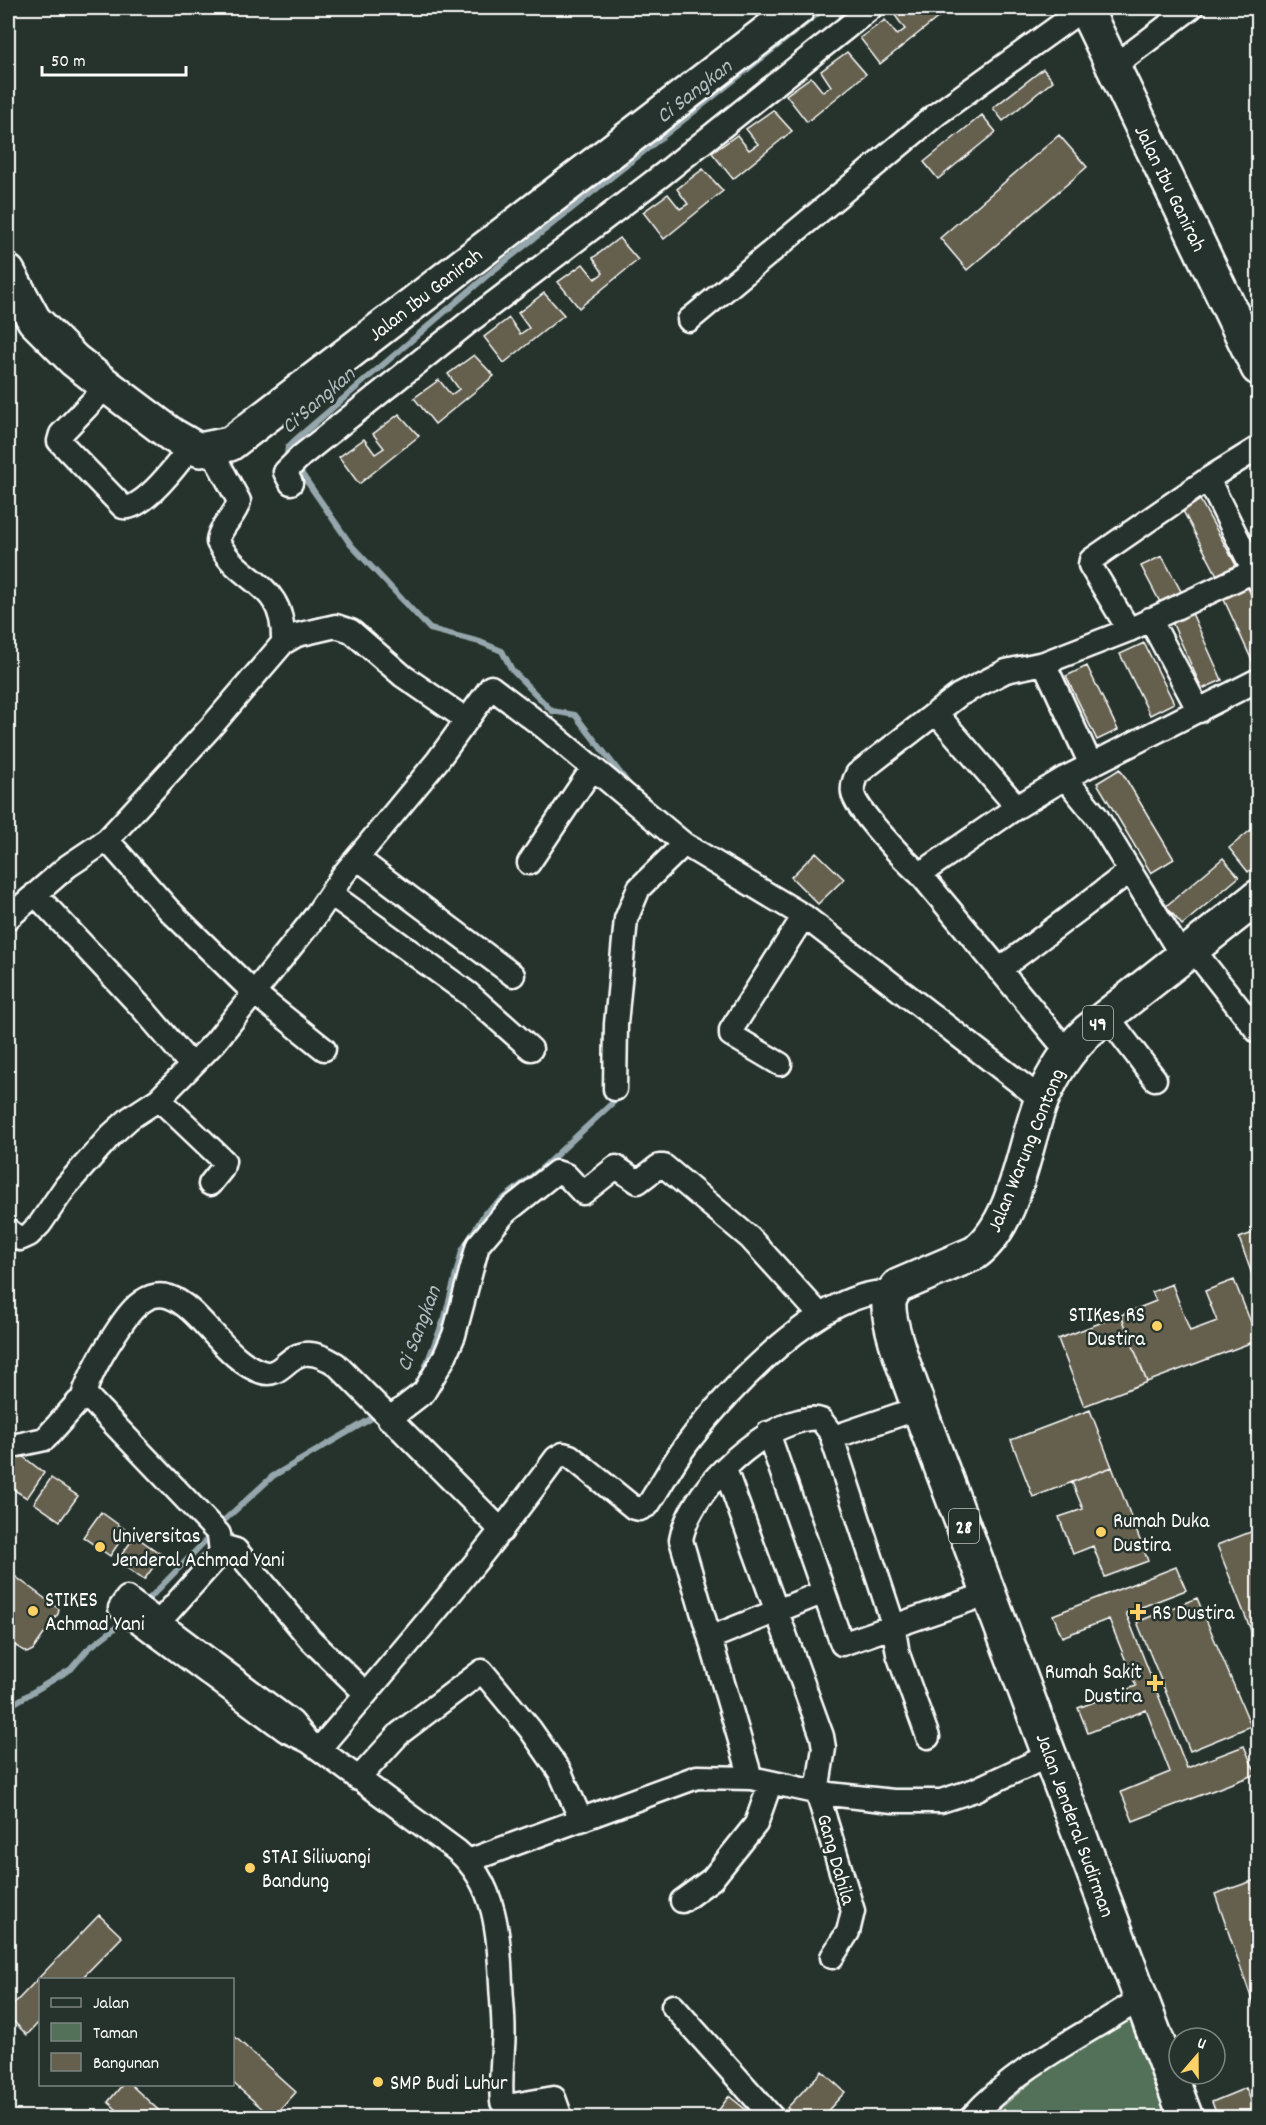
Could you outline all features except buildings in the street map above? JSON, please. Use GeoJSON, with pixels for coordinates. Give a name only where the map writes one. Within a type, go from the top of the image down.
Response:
{"type":"FeatureCollection","features":[{"type":"Feature","properties":{"kind":"main road","name":"Jalan Ibu Ganirah"},"geometry":{"type":"LineString","coordinates":[[200,447],[230,444],[244,435],[798,8]]}},
{"type":"Feature","properties":{"kind":"main road","name":"Jalan Ibu Ganirah"},"geometry":{"type":"LineString","coordinates":[[1085,8],[1258,368]]}},
{"type":"Feature","properties":{"kind":"main road"},"geometry":{"type":"LineString","coordinates":[[8,272],[34,320],[74,360],[172,435],[200,447]]}},
{"type":"Feature","properties":{"kind":"main road","name":"Jalan Warung Contong"},"geometry":{"type":"LineString","coordinates":[[892,1293],[898,1286],[919,1275],[975,1253],[986,1245],[1005,1210],[1042,1100],[1067,1051],[1107,1016],[1258,897]]}},
{"type":"Feature","properties":{"kind":"main road","name":"Jalan Jenderal Sudirman"},"geometry":{"type":"LineString","coordinates":[[892,1293],[890,1315],[919,1408],[1186,2118]]}},
{"type":"Feature","properties":{"kind":"street"},"geometry":{"type":"LineString","coordinates":[[293,470],[474,318],[662,176],[871,8]]}},
{"type":"Feature","properties":{"kind":"street"},"geometry":{"type":"LineString","coordinates":[[689,320],[937,114],[1085,8]]}},
{"type":"Feature","properties":{"kind":"street"},"geometry":{"type":"LineString","coordinates":[[1113,66],[1191,8]]}},
{"type":"Feature","properties":{"kind":"street"},"geometry":{"type":"LineString","coordinates":[[106,386],[62,434],[59,441],[123,507],[135,506],[200,447],[239,501],[237,510],[218,536],[218,542],[237,566],[277,604],[283,626],[283,643]]}},
{"type":"Feature","properties":{"kind":"street"},"geometry":{"type":"LineString","coordinates":[[1129,630],[1090,565],[1091,560],[1208,479],[1258,448]]}},
{"type":"Feature","properties":{"kind":"street"},"geometry":{"type":"LineString","coordinates":[[1067,1051],[920,874],[880,833],[853,796],[853,786],[857,774],[936,713],[984,681],[1006,671],[1044,663],[1256,576],[1208,479]]}},
{"type":"Feature","properties":{"kind":"street"},"geometry":{"type":"LineString","coordinates":[[1150,619],[1199,711]]}},
{"type":"Feature","properties":{"kind":"street"},"geometry":{"type":"LineString","coordinates":[[8,918],[68,866],[107,840],[210,728],[283,643],[297,635],[336,626],[351,631],[403,676],[467,720]]}},
{"type":"Feature","properties":{"kind":"street"},"geometry":{"type":"LineString","coordinates":[[1044,663],[1091,765]]}},
{"type":"Feature","properties":{"kind":"street"},"geometry":{"type":"LineString","coordinates":[[920,874],[1017,807],[1065,778],[1258,680]]}},
{"type":"Feature","properties":{"kind":"street"},"geometry":{"type":"LineString","coordinates":[[8,1230],[20,1239],[29,1235],[72,1179],[111,1135],[130,1118],[159,1099],[215,1042],[357,858],[438,760],[491,687],[545,728],[684,843],[804,916],[1042,1100]]}},
{"type":"Feature","properties":{"kind":"street"},"geometry":{"type":"LineString","coordinates":[[936,713],[1017,807]]}},
{"type":"Feature","properties":{"kind":"street"},"geometry":{"type":"LineString","coordinates":[[529,863],[592,769]]}},
{"type":"Feature","properties":{"kind":"street"},"geometry":{"type":"LineString","coordinates":[[1065,778],[1097,817],[1130,871],[1187,952],[1258,1032]]}},
{"type":"Feature","properties":{"kind":"street"},"geometry":{"type":"LineString","coordinates":[[107,840],[168,909],[253,992],[324,1049]]}},
{"type":"Feature","properties":{"kind":"street"},"geometry":{"type":"LineString","coordinates":[[615,1089],[616,1024],[626,919],[639,888],[684,843]]}},
{"type":"Feature","properties":{"kind":"street"},"geometry":{"type":"LineString","coordinates":[[357,858],[513,975]]}},
{"type":"Feature","properties":{"kind":"street"},"geometry":{"type":"LineString","coordinates":[[999,970],[1130,871]]}},
{"type":"Feature","properties":{"kind":"street"},"geometry":{"type":"LineString","coordinates":[[35,894],[143,1009],[191,1065]]}},
{"type":"Feature","properties":{"kind":"street"},"geometry":{"type":"LineString","coordinates":[[331,894],[469,994],[531,1049]]}},
{"type":"Feature","properties":{"kind":"street"},"geometry":{"type":"LineString","coordinates":[[780,1064],[731,1035],[731,1030],[804,916]]}},
{"type":"Feature","properties":{"kind":"street"},"geometry":{"type":"LineString","coordinates":[[1107,1016],[1155,1079]]}},
{"type":"Feature","properties":{"kind":"street"},"geometry":{"type":"LineString","coordinates":[[159,1099],[224,1161],[222,1169],[210,1184]]}},
{"type":"Feature","properties":{"kind":"street"},"geometry":{"type":"LineString","coordinates":[[384,1414],[424,1392],[444,1358],[453,1335],[478,1245],[506,1212],[556,1172],[566,1175],[583,1193],[616,1167],[639,1182],[659,1166],[664,1166],[750,1238],[820,1315]]}},
{"type":"Feature","properties":{"kind":"street"},"geometry":{"type":"LineString","coordinates":[[313,1745],[366,1694],[502,1531],[556,1458],[563,1454],[570,1456],[634,1508],[640,1509],[648,1505],[689,1440],[720,1404],[790,1336],[820,1315],[861,1296],[892,1293]]}},
{"type":"Feature","properties":{"kind":"street"},"geometry":{"type":"LineString","coordinates":[[8,1447],[45,1439],[82,1399],[102,1354],[129,1314],[144,1299],[153,1295],[165,1295],[188,1307],[215,1338],[254,1369],[263,1373],[272,1372],[306,1352],[319,1354],[336,1364],[502,1531]]}},
{"type":"Feature","properties":{"kind":"street"},"geometry":{"type":"LineString","coordinates":[[82,1399],[92,1400],[218,1535],[236,1551],[310,1639],[366,1694]]}},
{"type":"Feature","properties":{"kind":"street"},"geometry":{"type":"LineString","coordinates":[[834,1437],[919,1408]]}},
{"type":"Feature","properties":{"kind":"street"},"geometry":{"type":"LineString","coordinates":[[682,1901],[712,1879],[756,1824],[760,1781],[710,1638],[681,1540],[693,1508],[725,1469],[748,1447],[768,1433],[796,1422],[817,1418],[834,1437],[833,1441],[893,1624],[898,1654],[928,1737]]}},
{"type":"Feature","properties":{"kind":"street"},"geometry":{"type":"LineString","coordinates":[[768,1433],[842,1644],[893,1624],[990,1593]]}},
{"type":"Feature","properties":{"kind":"street"},"geometry":{"type":"LineString","coordinates":[[725,1469],[823,1741],[817,1792]]}},
{"type":"Feature","properties":{"kind":"street"},"geometry":{"type":"LineString","coordinates":[[152,1625],[216,1560],[218,1535]]}},
{"type":"Feature","properties":{"kind":"street"},"geometry":{"type":"LineString","coordinates":[[710,1638],[824,1592]]}},
{"type":"Feature","properties":{"kind":"street"},"geometry":{"type":"LineString","coordinates":[[126,1605],[225,1679],[285,1730],[313,1745],[468,1861],[482,1880],[498,1930],[504,2022],[499,2072],[502,2102],[507,2106],[554,2098],[561,2118]]}},
{"type":"Feature","properties":{"kind":"street"},"geometry":{"type":"LineString","coordinates":[[358,1779],[400,1733],[475,1674],[483,1671],[560,1772],[581,1820]]}},
{"type":"Feature","properties":{"kind":"street"},"geometry":{"type":"LineString","coordinates":[[468,1861],[697,1777],[760,1781],[817,1792],[893,1801],[941,1801],[975,1790],[1050,1755]]}},
{"type":"Feature","properties":{"kind":"street","name":"Gang Dahila"},"geometry":{"type":"LineString","coordinates":[[817,1792],[853,1911],[852,1924],[832,1957]]}},
{"type":"Feature","properties":{"kind":"street"},"geometry":{"type":"LineString","coordinates":[[971,2118],[1060,2046],[1140,1999]]}},
{"type":"Feature","properties":{"kind":"street"},"geometry":{"type":"LineString","coordinates":[[673,2006],[774,2118]]}},
{"type":"Feature","properties":{"kind":"green space"},"geometry":{"type":"Polygon","coordinates":[[[1140,2012],[1180,2118],[989,2118],[1063,2055],[1140,2012]]]}},
{"type":"Feature","properties":{"kind":"waterway","name":"Ci Sangkan"},"geometry":{"type":"LineString","coordinates":[[291,459],[287,454],[288,447],[295,440],[489,274],[825,8]]}},
{"type":"Feature","properties":{"kind":"waterway","name":"Ci Sangkan"},"geometry":{"type":"LineString","coordinates":[[297,467],[351,545],[430,629],[480,642],[502,651],[512,670],[552,711],[575,715],[631,787]]}},
{"type":"Feature","properties":{"kind":"waterway","name":"Ci Sangkan"},"geometry":{"type":"LineString","coordinates":[[423,1373],[445,1317],[462,1251],[485,1213],[540,1170],[621,1095]]}},
{"type":"Feature","properties":{"kind":"waterway","name":"Ci Sangkan"},"geometry":{"type":"LineString","coordinates":[[219,1525],[273,1476],[379,1414]]}},
{"type":"Feature","properties":{"kind":"waterway","name":"Ci Sangkan"},"geometry":{"type":"LineString","coordinates":[[144,1604],[212,1534]]}},
{"type":"Feature","properties":{"kind":"waterway","name":"Ci Sangkan"},"geometry":{"type":"LineString","coordinates":[[8,1707],[71,1669],[88,1649],[128,1618]]}},
{"type":"Feature","properties":{"kind":"place","name":"STIKes RS Dustira"},"geometry":{"type":"Point","coordinates":[1157,1326]}},
{"type":"Feature","properties":{"kind":"place","name":"Rumah Duka Dustira"},"geometry":{"type":"Point","coordinates":[1101,1532]}},
{"type":"Feature","properties":{"kind":"place","name":"Universitas Jenderal Achmad Yani"},"geometry":{"type":"Point","coordinates":[100,1547]}},
{"type":"Feature","properties":{"kind":"place","name":"STIKES Achmad Yani"},"geometry":{"type":"Point","coordinates":[33,1611]}},
{"type":"Feature","properties":{"kind":"place","name":"RS Dustira"},"geometry":{"type":"Point","coordinates":[1138,1612]}},
{"type":"Feature","properties":{"kind":"place","name":"Rumah Sakit Dustira"},"geometry":{"type":"Point","coordinates":[1155,1683]}},
{"type":"Feature","properties":{"kind":"place","name":"STAI Siliwangi Bandung"},"geometry":{"type":"Point","coordinates":[250,1868]}},
{"type":"Feature","properties":{"kind":"place","name":"SMP Budi Luhur"},"geometry":{"type":"Point","coordinates":[378,2082]}}]}
